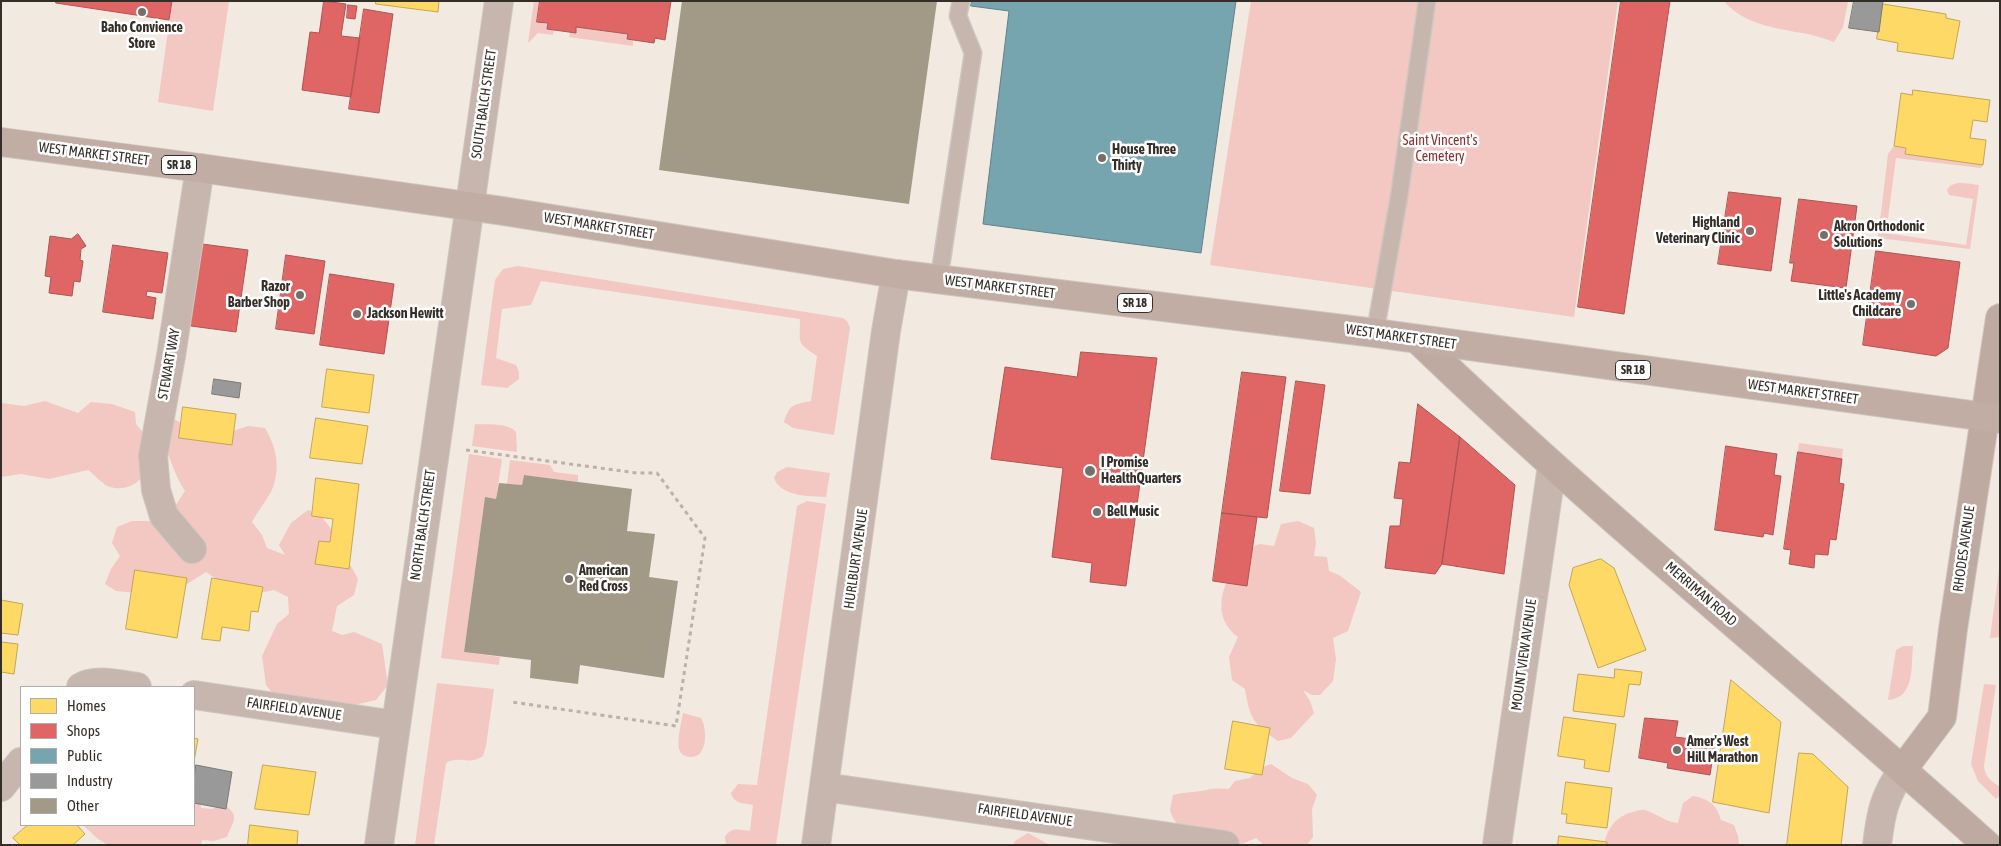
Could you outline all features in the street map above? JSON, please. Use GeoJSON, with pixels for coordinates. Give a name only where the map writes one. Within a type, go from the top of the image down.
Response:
{"type":"FeatureCollection","features":[{"type":"Feature","properties":{"kind":"main road","name":"WEST MARKET STREET"},"geometry":{"type":"LineString","coordinates":[[1,142],[470,206],[896,274],[1375,333],[1992,418]]}},
{"type":"Feature","properties":{"kind":"main road","name":"RHODES AVENUE"},"geometry":{"type":"LineString","coordinates":[[1903,769],[1942,717],[1992,418],[2000,318]]}},
{"type":"Feature","properties":{"kind":"main road","name":"MERRIMAN ROAD"},"geometry":{"type":"LineString","coordinates":[[1417,339],[1552,466],[1903,769],[1987,845]]}},
{"type":"Feature","properties":{"kind":"street","name":"SOUTH BALCH STREET"},"geometry":{"type":"LineString","coordinates":[[470,206],[499,1]]}},
{"type":"Feature","properties":{"kind":"street","name":"STEWART WAY"},"geometry":{"type":"LineString","coordinates":[[192,549],[164,516],[156,490],[153,456],[171,356],[200,168]]}},
{"type":"Feature","properties":{"kind":"street","name":"NORTH BALCH STREET"},"geometry":{"type":"LineString","coordinates":[[379,845],[394,725],[470,206]]}},
{"type":"Feature","properties":{"kind":"street","name":"HURLBURT AVENUE"},"geometry":{"type":"LineString","coordinates":[[816,845],[886,331],[896,274]]}},
{"type":"Feature","properties":{"kind":"street","name":"MOUNT VIEW AVENUE"},"geometry":{"type":"LineString","coordinates":[[1497,845],[1552,466]]}},
{"type":"Feature","properties":{"kind":"street"},"geometry":{"type":"LineString","coordinates":[[83,686],[104,683],[129,686]]}},
{"type":"Feature","properties":{"kind":"street","name":"FAIRFIELD AVENUE"},"geometry":{"type":"LineString","coordinates":[[195,695],[394,725]]}},
{"type":"Feature","properties":{"kind":"street"},"geometry":{"type":"LineString","coordinates":[[1,787],[20,763]]}},
{"type":"Feature","properties":{"kind":"street"},"geometry":{"type":"LineString","coordinates":[[1877,845],[1882,810],[1890,788],[1903,769]]}},
{"type":"Feature","properties":{"kind":"street","name":"FAIRFIELD AVENUE"},"geometry":{"type":"LineString","coordinates":[[824,787],[1225,845]]}},
{"type":"Feature","properties":{"kind":"lane"},"geometry":{"type":"LineString","coordinates":[[939,279],[973,53],[958,16],[961,1]]}},
{"type":"Feature","properties":{"kind":"lane"},"geometry":{"type":"LineString","coordinates":[[1375,333],[1399,197],[1427,1]]}},
{"type":"Feature","properties":{"kind":"path"},"geometry":{"type":"LineString","coordinates":[[466,450],[637,473],[657,473],[705,538],[676,726],[512,702]]}},
{"type":"Feature","properties":{"kind":"green space"},"geometry":{"type":"Polygon","coordinates":[[[163,1],[229,1],[213,111],[158,102],[172,2],[163,1]]]}},
{"type":"Feature","properties":{"kind":"green space"},"geometry":{"type":"Polygon","coordinates":[[[534,1],[540,1],[537,21],[548,23],[547,29],[554,30],[553,35],[538,33],[528,43],[534,1]]]}},
{"type":"Feature","properties":{"kind":"green space","name":"Saint Vincent's Cemetery"},"geometry":{"type":"Polygon","coordinates":[[[1251,1],[1618,1],[1574,317],[1210,265],[1251,1]]]}},
{"type":"Feature","properties":{"kind":"green space"},"geometry":{"type":"Polygon","coordinates":[[[1724,1],[1848,2],[1843,27],[1834,42],[1752,21],[1741,16],[1724,1]]]}},
{"type":"Feature","properties":{"kind":"green space"},"geometry":{"type":"Polygon","coordinates":[[[576,27],[628,34],[627,39],[633,40],[633,46],[569,37],[570,32],[576,33],[576,27]]]}},
{"type":"Feature","properties":{"kind":"green space"},"geometry":{"type":"Polygon","coordinates":[[[1894,146],[1906,148],[1905,154],[1983,165],[1981,168],[1896,158],[1886,233],[1966,245],[1973,199],[1949,195],[1947,190],[1957,183],[1979,185],[1970,249],[1878,238],[1888,154],[1894,146]]]}},
{"type":"Feature","properties":{"kind":"green space"},"geometry":{"type":"Polygon","coordinates":[[[518,266],[843,318],[847,321],[850,328],[834,435],[793,428],[784,422],[788,411],[793,406],[811,401],[817,356],[802,345],[800,319],[541,281],[531,305],[502,309],[496,358],[516,365],[519,379],[507,388],[481,385],[495,280],[503,269],[518,266]]]}},
{"type":"Feature","properties":{"kind":"green space"},"geometry":{"type":"Polygon","coordinates":[[[45,401],[78,413],[91,402],[112,404],[135,412],[136,424],[158,450],[141,479],[128,487],[119,488],[107,486],[88,470],[49,479],[21,474],[1,477],[1,403],[24,406],[45,401]]]}},
{"type":"Feature","properties":{"kind":"green space"},"geometry":{"type":"Polygon","coordinates":[[[171,418],[178,421],[193,434],[227,433],[248,426],[265,428],[275,451],[276,476],[271,492],[252,522],[262,535],[267,548],[285,555],[279,545],[291,523],[308,510],[320,515],[329,526],[358,579],[354,595],[337,606],[332,631],[342,635],[354,632],[382,644],[388,685],[376,700],[350,706],[277,699],[266,685],[262,656],[277,624],[289,614],[288,597],[274,590],[255,594],[232,589],[206,572],[176,591],[137,593],[116,591],[105,584],[111,569],[120,556],[112,543],[117,527],[132,521],[151,521],[162,530],[184,519],[175,506],[185,491],[163,443],[171,418]]]}},
{"type":"Feature","properties":{"kind":"green space"},"geometry":{"type":"Polygon","coordinates":[[[475,424],[502,425],[512,429],[516,432],[517,452],[472,446],[475,424]]]}},
{"type":"Feature","properties":{"kind":"green space"},"geometry":{"type":"Polygon","coordinates":[[[1799,443],[1843,449],[1842,459],[1798,452],[1799,443]]]}},
{"type":"Feature","properties":{"kind":"green space"},"geometry":{"type":"Polygon","coordinates":[[[469,454],[502,459],[496,499],[485,498],[464,652],[500,657],[499,665],[441,658],[469,454]]]}},
{"type":"Feature","properties":{"kind":"green space"},"geometry":{"type":"Polygon","coordinates":[[[510,460],[550,465],[554,472],[578,475],[578,482],[524,475],[522,485],[507,484],[510,460]]]}},
{"type":"Feature","properties":{"kind":"green space"},"geometry":{"type":"Polygon","coordinates":[[[787,467],[830,473],[826,497],[796,494],[783,489],[774,478],[777,472],[787,467]]]}},
{"type":"Feature","properties":{"kind":"green space"},"geometry":{"type":"Polygon","coordinates":[[[807,501],[826,504],[776,845],[726,845],[725,837],[730,831],[750,831],[753,805],[737,801],[732,797],[731,793],[738,784],[757,785],[797,506],[807,501]]]}},
{"type":"Feature","properties":{"kind":"green space"},"geometry":{"type":"Polygon","coordinates":[[[1298,521],[1314,528],[1316,543],[1314,556],[1327,557],[1329,571],[1339,575],[1361,592],[1348,631],[1333,638],[1336,659],[1333,681],[1320,695],[1312,695],[1303,690],[1310,701],[1314,713],[1291,738],[1278,741],[1263,730],[1254,720],[1245,689],[1232,680],[1229,657],[1238,637],[1228,627],[1223,617],[1223,595],[1226,583],[1242,550],[1260,544],[1274,546],[1281,524],[1298,521]]]}},
{"type":"Feature","properties":{"kind":"green space"},"geometry":{"type":"Polygon","coordinates":[[[2000,563],[2000,637],[1990,638],[2000,563]]]}},
{"type":"Feature","properties":{"kind":"green space"},"geometry":{"type":"Polygon","coordinates":[[[1903,646],[1913,646],[1910,680],[1903,694],[1888,700],[1896,650],[1903,646]]]}},
{"type":"Feature","properties":{"kind":"green space"},"geometry":{"type":"Polygon","coordinates":[[[437,683],[494,689],[483,756],[473,760],[456,760],[446,763],[434,845],[415,845],[437,683]]]}},
{"type":"Feature","properties":{"kind":"green space"},"geometry":{"type":"Polygon","coordinates":[[[1984,684],[1996,685],[1984,766],[1989,778],[2000,787],[2000,795],[1996,799],[1978,781],[1971,764],[1984,684]]]}},
{"type":"Feature","properties":{"kind":"green space"},"geometry":{"type":"Polygon","coordinates":[[[683,713],[701,718],[705,735],[703,749],[699,755],[689,757],[680,752],[679,736],[683,713]]]}},
{"type":"Feature","properties":{"kind":"green space"},"geometry":{"type":"Polygon","coordinates":[[[1271,764],[1292,778],[1308,784],[1317,795],[1312,809],[1313,837],[1307,845],[1264,845],[1256,838],[1242,844],[1216,838],[1213,829],[1193,833],[1181,829],[1173,818],[1170,810],[1173,795],[1217,788],[1229,789],[1235,781],[1250,778],[1260,768],[1271,764]]]}},
{"type":"Feature","properties":{"kind":"green space"},"geometry":{"type":"Polygon","coordinates":[[[1693,796],[1704,799],[1715,807],[1721,820],[1734,825],[1739,845],[1604,845],[1610,828],[1622,816],[1644,810],[1678,823],[1683,803],[1693,796]]]}},
{"type":"Feature","properties":{"kind":"green space"},"geometry":{"type":"Polygon","coordinates":[[[199,798],[201,808],[212,809],[224,804],[229,808],[234,815],[234,819],[227,837],[214,841],[202,840],[201,845],[108,845],[98,839],[84,826],[195,826],[195,799],[199,798]]]}},
{"type":"Feature","properties":{"kind":"green space"},"geometry":{"type":"Polygon","coordinates":[[[1028,833],[1047,845],[1013,845],[1015,841],[1028,833]]]}},
{"type":"Feature","properties":{"kind":"building: Homes"},"geometry":{"type":"Polygon","coordinates":[[[376,1],[439,1],[438,12],[376,4],[376,1]]]}},
{"type":"Feature","properties":{"kind":"building: Homes"},"geometry":{"type":"Polygon","coordinates":[[[1883,4],[1946,14],[1946,18],[1960,21],[1953,59],[1897,51],[1898,43],[1877,39],[1883,4]]]}},
{"type":"Feature","properties":{"kind":"building: Homes"},"geometry":{"type":"Polygon","coordinates":[[[1913,90],[1990,100],[1987,122],[1973,120],[1970,138],[1986,140],[1983,165],[1905,154],[1906,148],[1894,146],[1901,93],[1912,95],[1913,90]]]}},
{"type":"Feature","properties":{"kind":"building: Homes"},"geometry":{"type":"Polygon","coordinates":[[[327,369],[374,375],[369,413],[322,407],[327,369]]]}},
{"type":"Feature","properties":{"kind":"building: Homes"},"geometry":{"type":"Polygon","coordinates":[[[183,407],[236,414],[232,445],[179,438],[183,407]]]}},
{"type":"Feature","properties":{"kind":"building: Homes"},"geometry":{"type":"Polygon","coordinates":[[[316,418],[368,426],[362,464],[310,458],[316,418]]]}},
{"type":"Feature","properties":{"kind":"building: Homes"},"geometry":{"type":"Polygon","coordinates":[[[316,478],[359,484],[349,569],[315,564],[319,541],[330,542],[333,519],[312,516],[316,478]]]}},
{"type":"Feature","properties":{"kind":"building: Homes"},"geometry":{"type":"Polygon","coordinates":[[[1601,559],[1614,568],[1646,650],[1598,668],[1569,585],[1573,568],[1601,559]]]}},
{"type":"Feature","properties":{"kind":"building: Homes"},"geometry":{"type":"Polygon","coordinates":[[[135,570],[187,578],[177,638],[126,629],[135,570]]]}},
{"type":"Feature","properties":{"kind":"building: Homes"},"geometry":{"type":"Polygon","coordinates":[[[212,578],[263,587],[258,612],[251,611],[249,631],[222,627],[220,641],[202,639],[212,578]]]}},
{"type":"Feature","properties":{"kind":"building: Homes"},"geometry":{"type":"Polygon","coordinates":[[[1,600],[23,604],[18,635],[1,633],[1,600]]]}},
{"type":"Feature","properties":{"kind":"building: Homes"},"geometry":{"type":"Polygon","coordinates":[[[1,642],[18,644],[14,674],[1,672],[1,642]]]}},
{"type":"Feature","properties":{"kind":"building: Homes"},"geometry":{"type":"Polygon","coordinates":[[[1615,669],[1642,672],[1640,685],[1629,684],[1624,717],[1573,711],[1578,674],[1614,678],[1615,669]]]}},
{"type":"Feature","properties":{"kind":"building: Homes"},"geometry":{"type":"Polygon","coordinates":[[[1731,680],[1781,722],[1769,813],[1713,802],[1731,680]]]}},
{"type":"Feature","properties":{"kind":"building: Homes"},"geometry":{"type":"Polygon","coordinates":[[[1564,717],[1616,724],[1609,772],[1584,768],[1585,760],[1558,756],[1564,717]]]}},
{"type":"Feature","properties":{"kind":"building: Homes"},"geometry":{"type":"Polygon","coordinates":[[[1233,721],[1270,728],[1262,775],[1225,769],[1233,721]]]}},
{"type":"Feature","properties":{"kind":"building: Homes"},"geometry":{"type":"Polygon","coordinates":[[[195,738],[198,739],[195,756],[195,738]]]}},
{"type":"Feature","properties":{"kind":"building: Homes"},"geometry":{"type":"Polygon","coordinates":[[[1799,753],[1813,754],[1848,787],[1841,845],[1787,845],[1799,753]]]}},
{"type":"Feature","properties":{"kind":"building: Homes"},"geometry":{"type":"Polygon","coordinates":[[[263,765],[316,772],[309,815],[255,809],[263,765]]]}},
{"type":"Feature","properties":{"kind":"building: Homes"},"geometry":{"type":"Polygon","coordinates":[[[1566,782],[1612,788],[1607,828],[1566,823],[1567,814],[1562,814],[1566,782]]]}},
{"type":"Feature","properties":{"kind":"building: Homes"},"geometry":{"type":"Polygon","coordinates":[[[250,825],[298,831],[297,845],[248,845],[250,825]]]}},
{"type":"Feature","properties":{"kind":"building: Homes"},"geometry":{"type":"Polygon","coordinates":[[[27,826],[78,826],[85,834],[73,845],[20,845],[13,838],[27,826]]]}},
{"type":"Feature","properties":{"kind":"building: Homes"},"geometry":{"type":"Polygon","coordinates":[[[1559,836],[1607,842],[1607,845],[1558,845],[1559,836]]]}},
{"type":"Feature","properties":{"kind":"building: Shops","name":"Baho Convience Store"},"geometry":{"type":"Polygon","coordinates":[[[56,1],[172,1],[169,20],[56,3],[56,1]]]}},
{"type":"Feature","properties":{"kind":"building: Shops"},"geometry":{"type":"Polygon","coordinates":[[[324,1],[346,4],[341,36],[360,38],[351,97],[302,90],[310,32],[319,33],[324,1]]]}},
{"type":"Feature","properties":{"kind":"building: Shops"},"geometry":{"type":"Polygon","coordinates":[[[540,1],[671,1],[665,40],[655,38],[654,43],[627,39],[628,34],[576,27],[576,33],[547,29],[548,23],[537,22],[540,1]]]}},
{"type":"Feature","properties":{"kind":"building: Shops"},"geometry":{"type":"Polygon","coordinates":[[[1621,1],[1670,1],[1624,314],[1578,307],[1621,1]]]}},
{"type":"Feature","properties":{"kind":"building: Shops"},"geometry":{"type":"Polygon","coordinates":[[[348,5],[357,6],[355,19],[347,18],[348,5]]]}},
{"type":"Feature","properties":{"kind":"building: Shops"},"geometry":{"type":"Polygon","coordinates":[[[364,9],[393,14],[379,113],[349,109],[364,9]]]}},
{"type":"Feature","properties":{"kind":"building: Shops","name":"Highland Veterinary Clinic"},"geometry":{"type":"Polygon","coordinates":[[[1729,192],[1781,198],[1771,271],[1718,264],[1729,192]]]}},
{"type":"Feature","properties":{"kind":"building: Shops","name":"Akron Orthodonic Solutions"},"geometry":{"type":"Polygon","coordinates":[[[1799,199],[1857,206],[1846,288],[1791,281],[1794,263],[1790,263],[1799,199]]]}},
{"type":"Feature","properties":{"kind":"building: Shops"},"geometry":{"type":"Polygon","coordinates":[[[78,234],[86,246],[81,249],[80,260],[83,261],[80,282],[74,281],[72,296],[49,293],[51,277],[45,276],[50,236],[71,239],[78,234]]]}},
{"type":"Feature","properties":{"kind":"building: Shops"},"geometry":{"type":"Polygon","coordinates":[[[202,244],[248,250],[236,332],[191,326],[202,244]]]}},
{"type":"Feature","properties":{"kind":"building: Shops"},"geometry":{"type":"Polygon","coordinates":[[[113,245],[168,253],[162,293],[147,291],[146,296],[156,298],[153,319],[103,312],[113,245]]]}},
{"type":"Feature","properties":{"kind":"building: Shops","name":"Little's Academy Childcare"},"geometry":{"type":"Polygon","coordinates":[[[1876,251],[1960,262],[1948,348],[1936,356],[1863,345],[1876,251]]]}},
{"type":"Feature","properties":{"kind":"building: Shops","name":"Razor Barber Shop"},"geometry":{"type":"Polygon","coordinates":[[[286,255],[325,261],[314,334],[276,329],[286,255]]]}},
{"type":"Feature","properties":{"kind":"building: Shops","name":"Jackson Hewitt"},"geometry":{"type":"Polygon","coordinates":[[[330,274],[394,284],[384,354],[320,345],[330,274]]]}},
{"type":"Feature","properties":{"kind":"building: Shops","name":"Bell Music"},"geometry":{"type":"Polygon","coordinates":[[[1081,352],[1157,358],[1126,586],[1090,582],[1092,563],[1052,557],[1063,468],[991,459],[1005,367],[1077,377],[1081,352]]]}},
{"type":"Feature","properties":{"kind":"building: Shops"},"geometry":{"type":"Polygon","coordinates":[[[1242,372],[1286,377],[1267,518],[1222,513],[1242,372]]]}},
{"type":"Feature","properties":{"kind":"building: Shops"},"geometry":{"type":"Polygon","coordinates":[[[1296,381],[1325,385],[1310,494],[1280,491],[1296,381]]]}},
{"type":"Feature","properties":{"kind":"building: Shops"},"geometry":{"type":"Polygon","coordinates":[[[1418,404],[1460,437],[1442,564],[1435,574],[1385,568],[1390,526],[1400,526],[1403,499],[1394,498],[1399,462],[1410,463],[1418,404]]]}},
{"type":"Feature","properties":{"kind":"building: Shops"},"geometry":{"type":"Polygon","coordinates":[[[1460,437],[1515,485],[1504,574],[1442,564],[1460,437]]]}},
{"type":"Feature","properties":{"kind":"building: Shops"},"geometry":{"type":"Polygon","coordinates":[[[1726,446],[1777,454],[1774,475],[1781,476],[1773,535],[1764,533],[1763,537],[1715,530],[1726,446]]]}},
{"type":"Feature","properties":{"kind":"building: Shops"},"geometry":{"type":"Polygon","coordinates":[[[1798,452],[1842,459],[1839,483],[1844,484],[1836,540],[1830,539],[1828,555],[1815,554],[1814,568],[1789,564],[1791,550],[1784,549],[1798,452]]]}},
{"type":"Feature","properties":{"kind":"building: Shops"},"geometry":{"type":"Polygon","coordinates":[[[1222,513],[1257,517],[1247,586],[1213,581],[1222,513]]]}},
{"type":"Feature","properties":{"kind":"building: Shops","name":"Amer's West Hill Marathon"},"geometry":{"type":"Polygon","coordinates":[[[1645,718],[1678,721],[1675,737],[1715,742],[1710,775],[1667,768],[1668,763],[1639,758],[1645,718]]]}},
{"type":"Feature","properties":{"kind":"building: Public","name":"House Three Thirty"},"geometry":{"type":"Polygon","coordinates":[[[972,1],[1236,1],[1201,253],[983,224],[1009,11],[971,6],[972,1]]]}},
{"type":"Feature","properties":{"kind":"building: Industry"},"geometry":{"type":"Polygon","coordinates":[[[1854,1],[1883,1],[1879,32],[1849,28],[1854,1]]]}},
{"type":"Feature","properties":{"kind":"building: Industry"},"geometry":{"type":"Polygon","coordinates":[[[214,379],[241,383],[239,398],[212,394],[214,379]]]}},
{"type":"Feature","properties":{"kind":"building: Industry"},"geometry":{"type":"Polygon","coordinates":[[[196,765],[232,772],[226,809],[195,803],[196,765]]]}},
{"type":"Feature","properties":{"kind":"building: Other"},"geometry":{"type":"Polygon","coordinates":[[[682,1],[937,1],[909,204],[659,170],[682,1]]]}},
{"type":"Feature","properties":{"kind":"building: Other","name":"American Red Cross"},"geometry":{"type":"Polygon","coordinates":[[[524,475],[632,489],[627,531],[655,534],[649,577],[678,581],[664,678],[580,665],[578,684],[530,678],[531,660],[464,652],[485,497],[496,499],[499,483],[522,485],[524,475]]]}},
{"type":"Feature","properties":{"kind":"place","name":"Baho Convience Store"},"geometry":{"type":"Point","coordinates":[142,12]}},
{"type":"Feature","properties":{"kind":"place","name":"House Three Thirty"},"geometry":{"type":"Point","coordinates":[1102,158]}},
{"type":"Feature","properties":{"kind":"place","name":"Highland Veterinary Clinic"},"geometry":{"type":"Point","coordinates":[1750,231]}},
{"type":"Feature","properties":{"kind":"place","name":"Akron Orthodonic Solutions"},"geometry":{"type":"Point","coordinates":[1824,235]}},
{"type":"Feature","properties":{"kind":"place","name":"Razor Barber Shop"},"geometry":{"type":"Point","coordinates":[300,295]}},
{"type":"Feature","properties":{"kind":"place","name":"Little's Academy Childcare"},"geometry":{"type":"Point","coordinates":[1911,304]}},
{"type":"Feature","properties":{"kind":"place","name":"Jackson Hewitt"},"geometry":{"type":"Point","coordinates":[357,314]}},
{"type":"Feature","properties":{"kind":"place","name":"I Promise HealthQuarters"},"geometry":{"type":"Point","coordinates":[1090,471]}},
{"type":"Feature","properties":{"kind":"place","name":"Bell Music"},"geometry":{"type":"Point","coordinates":[1097,512]}},
{"type":"Feature","properties":{"kind":"place","name":"American Red Cross"},"geometry":{"type":"Point","coordinates":[569,579]}},
{"type":"Feature","properties":{"kind":"place","name":"Amer's West Hill Marathon"},"geometry":{"type":"Point","coordinates":[1677,750]}}]}
